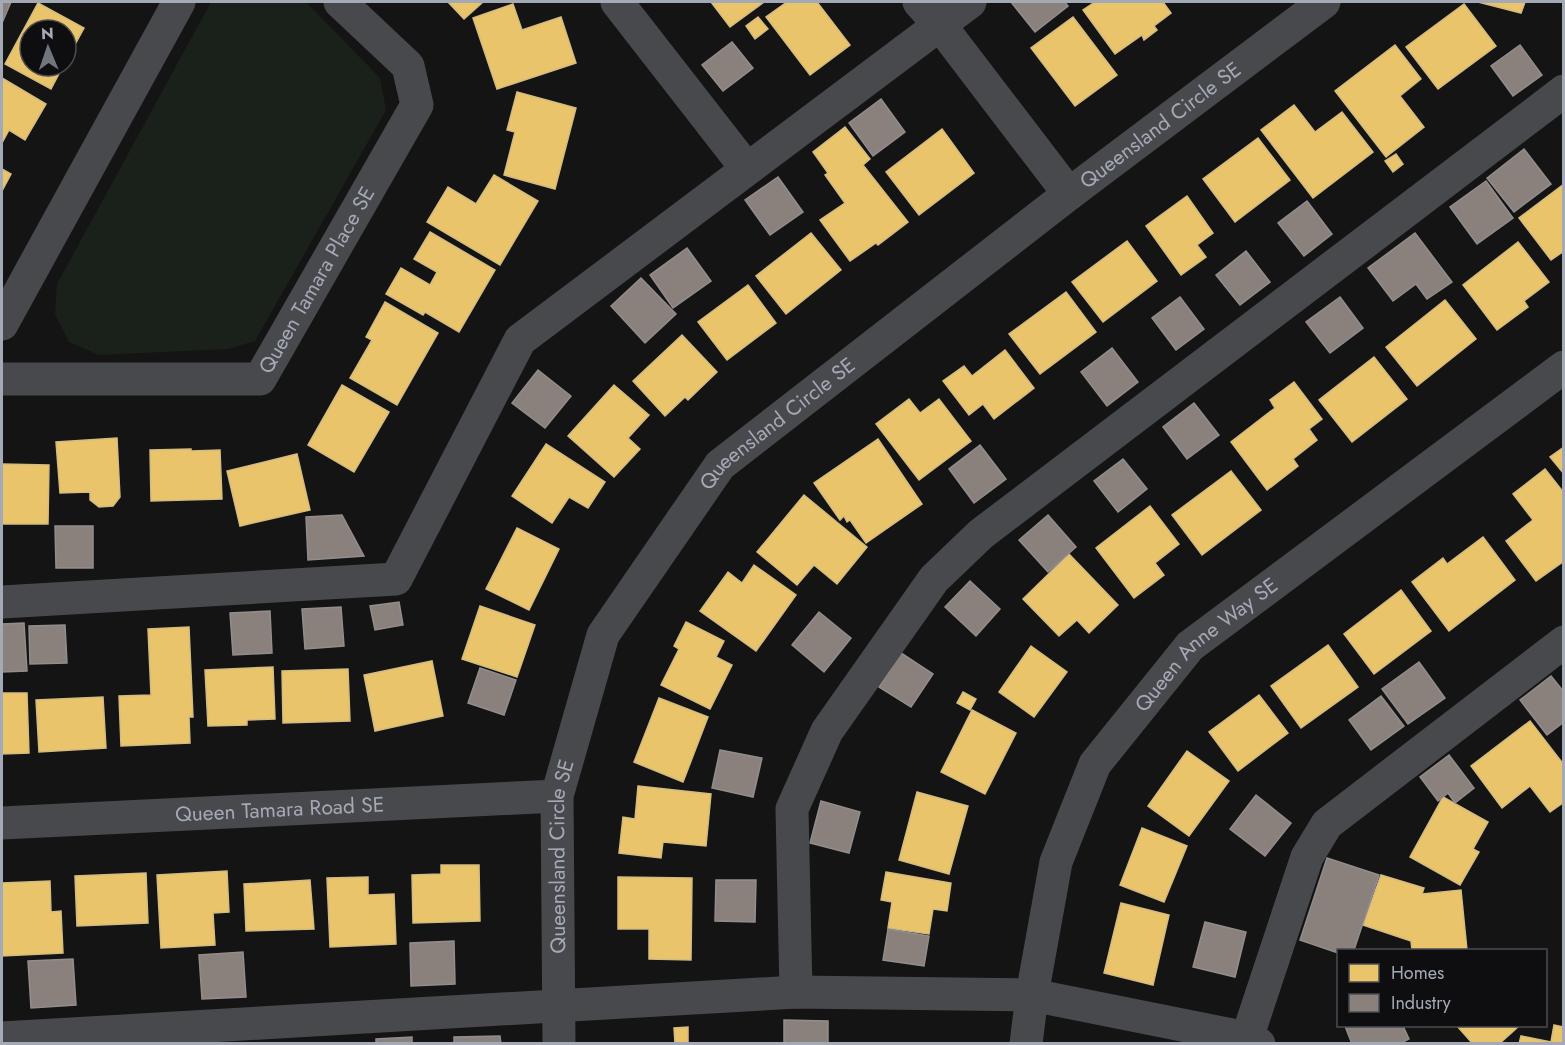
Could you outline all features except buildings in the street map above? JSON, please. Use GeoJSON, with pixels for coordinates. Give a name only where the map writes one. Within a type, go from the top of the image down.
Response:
{"type":"FeatureCollection","features":[{"type":"Feature","properties":{"kind":"street"},"geometry":{"type":"LineString","coordinates":[[2,324],[179,2]]}},
{"type":"Feature","properties":{"kind":"street","name":"Queen Tamara Place SE"},"geometry":{"type":"LineString","coordinates":[[2,379],[261,379],[417,105],[408,66],[340,2]]}},
{"type":"Feature","properties":{"kind":"street"},"geometry":{"type":"LineString","coordinates":[[617,2],[747,169]]}},
{"type":"Feature","properties":{"kind":"street"},"geometry":{"type":"LineString","coordinates":[[2,602],[396,579],[520,340],[747,169],[929,13],[970,2]]}},
{"type":"Feature","properties":{"kind":"street","name":"Queensland Circle SE"},"geometry":{"type":"LineString","coordinates":[[559,1044],[557,796],[603,635],[720,465],[1069,194],[1324,2]]}},
{"type":"Feature","properties":{"kind":"street"},"geometry":{"type":"LineString","coordinates":[[929,13],[1069,194]]}},
{"type":"Feature","properties":{"kind":"street"},"geometry":{"type":"LineString","coordinates":[[796,992],[792,809],[827,731],[934,579],[991,527],[1563,91]]}},
{"type":"Feature","properties":{"kind":"street","name":"Queen Anne Way SE"},"geometry":{"type":"LineString","coordinates":[[1026,1044],[1032,995],[1056,862],[1095,764],[1190,646],[1563,368]]}},
{"type":"Feature","properties":{"kind":"street"},"geometry":{"type":"LineString","coordinates":[[2,1038],[796,992],[1032,995],[1253,1041],[1307,857],[1327,824],[1563,642]]}},
{"type":"Feature","properties":{"kind":"street","name":"Queen Tamara Road SE"},"geometry":{"type":"LineString","coordinates":[[2,822],[557,796]]}},
{"type":"Feature","properties":{"kind":"shaded area"},"geometry":{"type":"Polygon","coordinates":[[[211,2],[306,2],[380,78],[386,110],[255,341],[228,349],[99,355],[69,342],[55,314],[57,284],[211,2]]]}}]}
